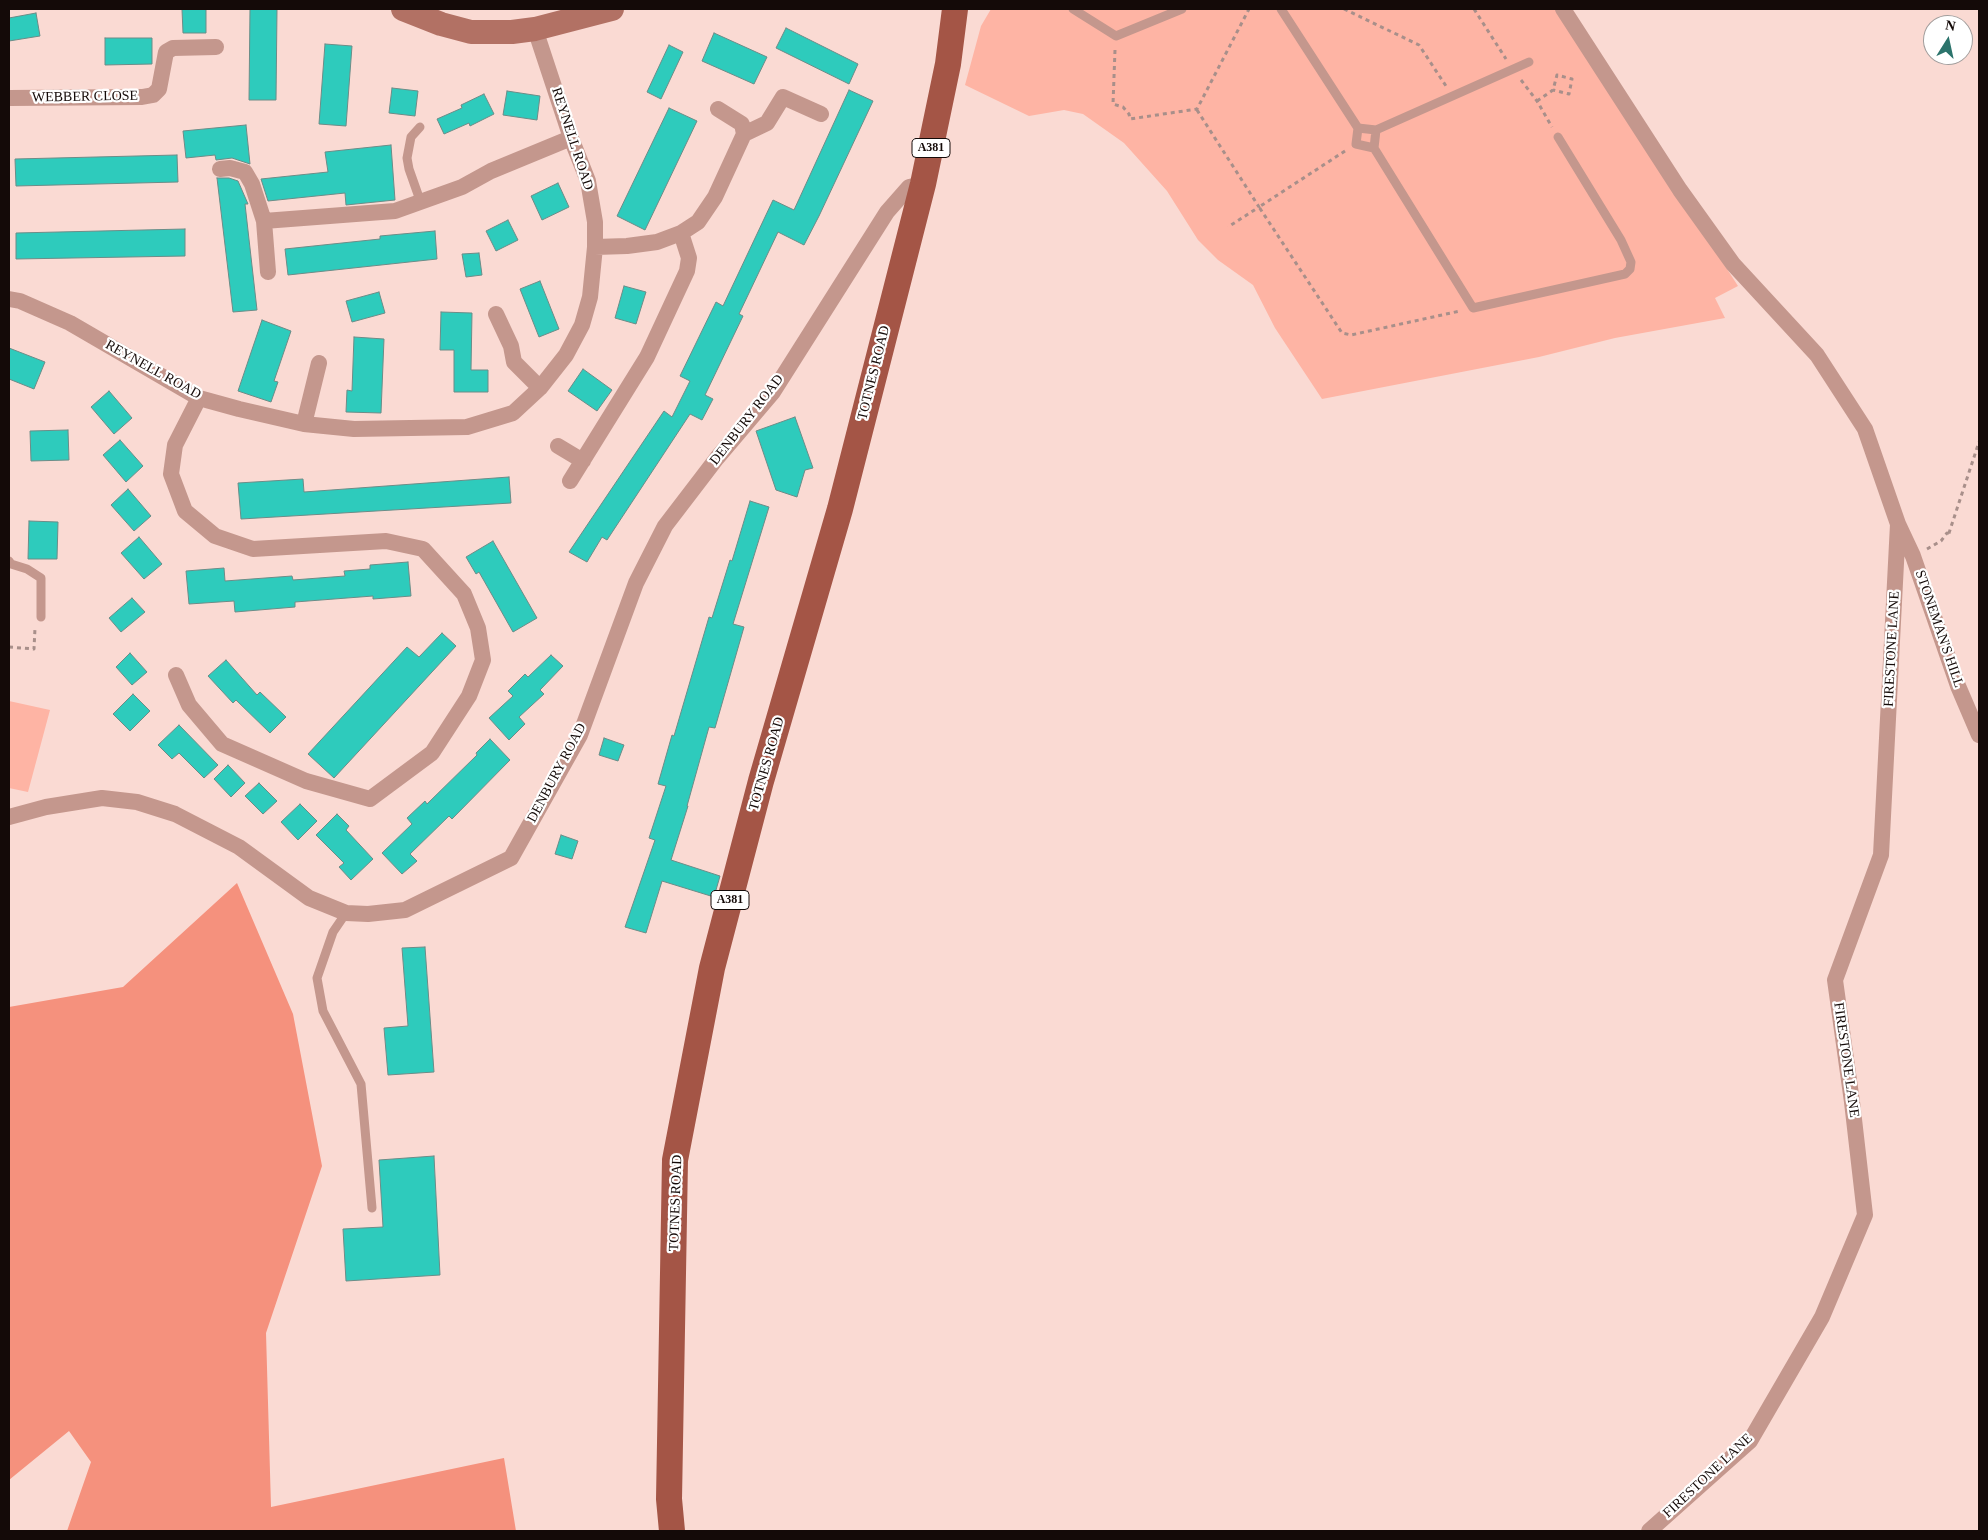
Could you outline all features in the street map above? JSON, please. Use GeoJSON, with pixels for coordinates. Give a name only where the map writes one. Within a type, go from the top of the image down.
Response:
{"type":"FeatureCollection","features":[{"type":"Feature","properties":{"kind":"main road","name":"TOTNES ROAD"},"geometry":{"type":"LineString","coordinates":[[672,1531],[669,1499],[675,1160],[712,968],[761,781],[840,509],[923,184],[948,64],[955,9]]}},
{"type":"Feature","properties":{"kind":"street"},"geometry":{"type":"LineString","coordinates":[[403,9],[441,24],[471,32],[512,32],[535,29],[612,9]]}},
{"type":"Feature","properties":{"kind":"street","name":"STONEMAN'S HILL"},"geometry":{"type":"LineString","coordinates":[[1563,9],[1680,190],[1733,264],[1817,354],[1865,429],[1898,524],[1913,556],[1958,686],[1979,735]]}},
{"type":"Feature","properties":{"kind":"street","name":"REYNELL ROAD"},"geometry":{"type":"LineString","coordinates":[[9,299],[70,323],[199,398],[304,424],[354,429],[468,426],[513,413],[540,388],[566,355],[582,325],[590,297],[595,247],[595,222],[588,180],[571,138],[535,29]]}},
{"type":"Feature","properties":{"kind":"street","name":"WEBBER CLOSE"},"geometry":{"type":"LineString","coordinates":[[9,98],[142,97],[153,95],[159,89],[166,52],[173,48],[216,47]]}},
{"type":"Feature","properties":{"kind":"street"},"geometry":{"type":"LineString","coordinates":[[744,134],[767,122],[783,97],[821,114]]}},
{"type":"Feature","properties":{"kind":"street"},"geometry":{"type":"LineString","coordinates":[[595,247],[628,246],[656,242],[681,233],[698,222],[715,197],[744,134],[742,124],[718,109]]}},
{"type":"Feature","properties":{"kind":"street"},"geometry":{"type":"LineString","coordinates":[[264,221],[395,211],[462,187],[491,171],[571,138]]}},
{"type":"Feature","properties":{"kind":"street"},"geometry":{"type":"LineString","coordinates":[[220,169],[230,168],[245,172],[252,184],[264,221],[268,272]]}},
{"type":"Feature","properties":{"kind":"street","name":"DENBURY ROAD"},"geometry":{"type":"LineString","coordinates":[[9,817],[102,798],[138,802],[175,814],[239,847],[309,898],[346,913],[368,914],[405,910],[511,858],[580,735],[636,583],[665,526],[717,458],[773,392],[887,212],[909,187],[923,184]]}},
{"type":"Feature","properties":{"kind":"street"},"geometry":{"type":"LineString","coordinates":[[570,481],[647,357],[687,271],[688,258],[681,233]]}},
{"type":"Feature","properties":{"kind":"street"},"geometry":{"type":"LineString","coordinates":[[496,314],[511,346],[514,362],[540,388]]}},
{"type":"Feature","properties":{"kind":"street"},"geometry":{"type":"LineString","coordinates":[[304,424],[319,363]]}},
{"type":"Feature","properties":{"kind":"street"},"geometry":{"type":"LineString","coordinates":[[176,675],[189,704],[222,744],[306,781],[370,799],[432,753],[469,696],[483,660],[478,628],[464,594],[423,549],[386,541],[253,549],[215,536],[185,511],[171,474],[175,445],[199,398]]}},
{"type":"Feature","properties":{"kind":"street"},"geometry":{"type":"LineString","coordinates":[[558,446],[583,461]]}},
{"type":"Feature","properties":{"kind":"street","name":"FIRESTONE LANE"},"geometry":{"type":"LineString","coordinates":[[1649,1531],[1750,1441],[1822,1317],[1865,1215],[1835,980],[1881,855],[1898,524]]}},
{"type":"Feature","properties":{"kind":"lane"},"geometry":{"type":"LineString","coordinates":[[1073,9],[1116,36],[1182,9]]}},
{"type":"Feature","properties":{"kind":"lane"},"geometry":{"type":"LineString","coordinates":[[1281,9],[1358,128],[1356,144],[1374,148]]}},
{"type":"Feature","properties":{"kind":"lane"},"geometry":{"type":"LineString","coordinates":[[1358,128],[1376,130],[1528,62]]}},
{"type":"Feature","properties":{"kind":"lane"},"geometry":{"type":"LineString","coordinates":[[420,127],[411,137],[408,158],[409,169],[421,202]]}},
{"type":"Feature","properties":{"kind":"lane"},"geometry":{"type":"LineString","coordinates":[[1376,130],[1374,148],[1473,308],[1625,274],[1630,269],[1631,262],[1620,240],[1558,137]]}},
{"type":"Feature","properties":{"kind":"lane"},"geometry":{"type":"LineString","coordinates":[[9,561],[11,564],[27,569],[41,578],[41,616]]}},
{"type":"Feature","properties":{"kind":"lane"},"geometry":{"type":"LineString","coordinates":[[346,913],[333,932],[317,978],[323,1011],[361,1084],[372,1208]]}},
{"type":"Feature","properties":{"kind":"path"},"geometry":{"type":"LineString","coordinates":[[1197,110],[1249,9]]}},
{"type":"Feature","properties":{"kind":"path"},"geometry":{"type":"LineString","coordinates":[[1344,9],[1419,45],[1453,96]]}},
{"type":"Feature","properties":{"kind":"path"},"geometry":{"type":"LineString","coordinates":[[1116,36],[1113,104],[1123,107],[1129,114],[1130,119],[1197,110]]}},
{"type":"Feature","properties":{"kind":"path"},"geometry":{"type":"LineString","coordinates":[[1537,102],[1553,90],[1557,75],[1572,79],[1568,94],[1553,90]]}},
{"type":"Feature","properties":{"kind":"path"},"geometry":{"type":"LineString","coordinates":[[1197,110],[1342,333],[1351,336],[1473,308]]}},
{"type":"Feature","properties":{"kind":"path"},"geometry":{"type":"LineString","coordinates":[[1228,227],[1356,144]]}},
{"type":"Feature","properties":{"kind":"path"},"geometry":{"type":"LineString","coordinates":[[1913,556],[1941,541],[1947,532],[1948,536],[1979,442]]}},
{"type":"Feature","properties":{"kind":"path"},"geometry":{"type":"LineString","coordinates":[[9,647],[34,649],[35,616],[41,616]]}},
{"type":"Feature","properties":{"kind":"shaded area"},"geometry":{"type":"Polygon","coordinates":[[[991,9],[1559,9],[1738,286],[1715,298],[1725,318],[1615,338],[1539,357],[1322,399],[1275,328],[1253,285],[1218,260],[1198,240],[1167,191],[1124,143],[1083,114],[1064,110],[1029,116],[965,85],[981,26],[991,9]]]}},
{"type":"Feature","properties":{"kind":"shaded area"},"geometry":{"type":"Polygon","coordinates":[[[9,701],[50,710],[28,792],[9,788],[9,701]]]}},
{"type":"Feature","properties":{"kind":"shaded area"},"geometry":{"type":"Polygon","coordinates":[[[237,883],[293,1014],[322,1166],[266,1333],[271,1507],[504,1458],[516,1531],[67,1531],[91,1462],[69,1431],[9,1480],[9,1007],[123,987],[237,883]]]}},
{"type":"Feature","properties":{"kind":"building"},"geometry":{"type":"Polygon","coordinates":[[[182,9],[206,9],[206,33],[183,33],[182,9]]]}},
{"type":"Feature","properties":{"kind":"building"},"geometry":{"type":"Polygon","coordinates":[[[250,9],[277,9],[276,100],[249,100],[250,9]]]}},
{"type":"Feature","properties":{"kind":"building"},"geometry":{"type":"Polygon","coordinates":[[[36,13],[40,36],[9,41],[9,18],[36,13]]]}},
{"type":"Feature","properties":{"kind":"building"},"geometry":{"type":"Polygon","coordinates":[[[786,28],[858,64],[849,84],[776,48],[786,28]]]}},
{"type":"Feature","properties":{"kind":"building"},"geometry":{"type":"Polygon","coordinates":[[[714,33],[767,57],[754,84],[702,61],[714,33]]]}},
{"type":"Feature","properties":{"kind":"building"},"geometry":{"type":"Polygon","coordinates":[[[105,38],[152,38],[152,64],[105,65],[105,38]]]}},
{"type":"Feature","properties":{"kind":"building"},"geometry":{"type":"Polygon","coordinates":[[[325,44],[352,46],[346,126],[319,124],[325,44]]]}},
{"type":"Feature","properties":{"kind":"building"},"geometry":{"type":"Polygon","coordinates":[[[669,45],[683,52],[661,99],[647,92],[669,45]]]}},
{"type":"Feature","properties":{"kind":"building"},"geometry":{"type":"Polygon","coordinates":[[[392,88],[418,91],[415,116],[389,113],[392,88]]]}},
{"type":"Feature","properties":{"kind":"building"},"geometry":{"type":"Polygon","coordinates":[[[849,90],[873,101],[804,245],[778,232],[739,314],[743,316],[705,395],[713,399],[702,420],[690,414],[607,540],[602,537],[587,562],[569,552],[664,411],[672,417],[690,381],[680,376],[716,302],[723,306],[773,200],[794,210],[849,90]]]}},
{"type":"Feature","properties":{"kind":"building"},"geometry":{"type":"Polygon","coordinates":[[[507,91],[540,96],[537,120],[503,115],[507,91]]]}},
{"type":"Feature","properties":{"kind":"building"},"geometry":{"type":"Polygon","coordinates":[[[484,94],[494,114],[470,126],[469,123],[444,134],[437,119],[462,108],[461,105],[484,94]]]}},
{"type":"Feature","properties":{"kind":"building"},"geometry":{"type":"Polygon","coordinates":[[[669,108],[697,121],[645,230],[617,216],[669,108]]]}},
{"type":"Feature","properties":{"kind":"building"},"geometry":{"type":"Polygon","coordinates":[[[246,125],[250,164],[232,158],[216,160],[215,155],[186,158],[183,131],[246,125]]]}},
{"type":"Feature","properties":{"kind":"building"},"geometry":{"type":"Polygon","coordinates":[[[391,145],[395,200],[346,205],[345,193],[268,201],[261,179],[328,172],[325,152],[391,145]]]}},
{"type":"Feature","properties":{"kind":"building"},"geometry":{"type":"Polygon","coordinates":[[[177,155],[178,182],[16,186],[15,159],[177,155]]]}},
{"type":"Feature","properties":{"kind":"building"},"geometry":{"type":"Polygon","coordinates":[[[217,178],[229,178],[238,181],[248,204],[245,204],[257,310],[233,312],[217,178]]]}},
{"type":"Feature","properties":{"kind":"building"},"geometry":{"type":"Polygon","coordinates":[[[558,183],[569,207],[542,220],[531,196],[558,183]]]}},
{"type":"Feature","properties":{"kind":"building"},"geometry":{"type":"Polygon","coordinates":[[[508,220],[518,240],[496,251],[486,231],[508,220]]]}},
{"type":"Feature","properties":{"kind":"building"},"geometry":{"type":"Polygon","coordinates":[[[185,229],[185,256],[16,259],[16,233],[185,229]]]}},
{"type":"Feature","properties":{"kind":"building"},"geometry":{"type":"Polygon","coordinates":[[[435,231],[437,259],[288,275],[285,249],[380,239],[380,236],[435,231]]]}},
{"type":"Feature","properties":{"kind":"building"},"geometry":{"type":"Polygon","coordinates":[[[479,253],[482,275],[466,277],[462,254],[479,253]]]}},
{"type":"Feature","properties":{"kind":"building"},"geometry":{"type":"Polygon","coordinates":[[[540,281],[559,329],[539,337],[520,289],[540,281]]]}},
{"type":"Feature","properties":{"kind":"building"},"geometry":{"type":"Polygon","coordinates":[[[624,286],[646,292],[636,324],[615,318],[624,286]]]}},
{"type":"Feature","properties":{"kind":"building"},"geometry":{"type":"Polygon","coordinates":[[[379,292],[385,313],[352,322],[346,301],[379,292]]]}},
{"type":"Feature","properties":{"kind":"building"},"geometry":{"type":"Polygon","coordinates":[[[441,312],[472,313],[471,370],[488,370],[488,392],[454,392],[454,350],[440,350],[441,312]]]}},
{"type":"Feature","properties":{"kind":"building"},"geometry":{"type":"Polygon","coordinates":[[[262,320],[291,331],[274,381],[278,382],[271,402],[238,391],[262,320]]]}},
{"type":"Feature","properties":{"kind":"building"},"geometry":{"type":"Polygon","coordinates":[[[354,337],[384,339],[381,413],[346,412],[347,390],[352,391],[354,337]]]}},
{"type":"Feature","properties":{"kind":"building"},"geometry":{"type":"Polygon","coordinates":[[[9,348],[45,362],[34,389],[9,379],[9,348]]]}},
{"type":"Feature","properties":{"kind":"building"},"geometry":{"type":"Polygon","coordinates":[[[583,369],[612,390],[597,411],[568,391],[583,369]]]}},
{"type":"Feature","properties":{"kind":"building"},"geometry":{"type":"Polygon","coordinates":[[[109,391],[132,418],[114,434],[91,407],[109,391]]]}},
{"type":"Feature","properties":{"kind":"building"},"geometry":{"type":"Polygon","coordinates":[[[795,417],[813,468],[805,470],[797,497],[776,490],[756,431],[795,417]]]}},
{"type":"Feature","properties":{"kind":"building"},"geometry":{"type":"Polygon","coordinates":[[[68,430],[69,460],[31,461],[30,431],[68,430]]]}},
{"type":"Feature","properties":{"kind":"building"},"geometry":{"type":"Polygon","coordinates":[[[120,440],[143,466],[126,482],[103,455],[120,440]]]}},
{"type":"Feature","properties":{"kind":"building"},"geometry":{"type":"Polygon","coordinates":[[[509,477],[511,503],[241,519],[238,483],[303,479],[304,492],[509,477]]]}},
{"type":"Feature","properties":{"kind":"building"},"geometry":{"type":"Polygon","coordinates":[[[128,489],[151,516],[134,531],[111,505],[128,489]]]}},
{"type":"Feature","properties":{"kind":"building"},"geometry":{"type":"Polygon","coordinates":[[[750,501],[769,507],[733,624],[744,627],[715,728],[709,727],[688,806],[671,860],[720,876],[714,897],[662,881],[646,933],[625,927],[655,840],[649,838],[666,786],[658,784],[709,617],[712,618],[750,501]]]}},
{"type":"Feature","properties":{"kind":"building"},"geometry":{"type":"Polygon","coordinates":[[[29,521],[58,522],[57,559],[28,559],[29,521]]]}},
{"type":"Feature","properties":{"kind":"building"},"geometry":{"type":"Polygon","coordinates":[[[139,537],[162,564],[144,579],[121,553],[139,537]]]}},
{"type":"Feature","properties":{"kind":"building"},"geometry":{"type":"Polygon","coordinates":[[[493,541],[537,618],[513,632],[479,572],[476,574],[466,557],[493,541]]]}},
{"type":"Feature","properties":{"kind":"building"},"geometry":{"type":"Polygon","coordinates":[[[408,562],[411,596],[373,599],[373,596],[295,602],[295,607],[235,612],[234,601],[189,604],[186,571],[224,568],[225,581],[292,576],[293,580],[345,576],[344,571],[370,569],[370,565],[408,562]]]}},
{"type":"Feature","properties":{"kind":"building"},"geometry":{"type":"Polygon","coordinates":[[[132,598],[145,612],[121,632],[109,618],[132,598]]]}},
{"type":"Feature","properties":{"kind":"building"},"geometry":{"type":"Polygon","coordinates":[[[442,633],[456,646],[334,778],[308,754],[407,647],[419,657],[442,633]]]}},
{"type":"Feature","properties":{"kind":"building"},"geometry":{"type":"Polygon","coordinates":[[[130,653],[147,672],[132,685],[116,667],[130,653]]]}},
{"type":"Feature","properties":{"kind":"building"},"geometry":{"type":"Polygon","coordinates":[[[551,655],[563,666],[540,690],[544,694],[519,717],[525,724],[509,740],[489,718],[513,696],[508,691],[525,674],[528,677],[551,655]]]}},
{"type":"Feature","properties":{"kind":"building"},"geometry":{"type":"Polygon","coordinates":[[[226,660],[257,695],[260,692],[286,717],[270,733],[236,700],[233,703],[208,676],[226,660]]]}},
{"type":"Feature","properties":{"kind":"building"},"geometry":{"type":"Polygon","coordinates":[[[133,694],[150,711],[130,731],[113,714],[133,694]]]}},
{"type":"Feature","properties":{"kind":"building"},"geometry":{"type":"Polygon","coordinates":[[[179,725],[218,765],[204,778],[179,753],[172,759],[158,745],[179,725]]]}},
{"type":"Feature","properties":{"kind":"building"},"geometry":{"type":"Polygon","coordinates":[[[604,738],[624,745],[618,761],[599,755],[604,738]]]}},
{"type":"Feature","properties":{"kind":"building"},"geometry":{"type":"Polygon","coordinates":[[[490,739],[510,760],[452,819],[449,816],[410,854],[417,861],[402,874],[382,853],[412,824],[407,818],[425,801],[427,804],[477,755],[476,753],[490,739]]]}},
{"type":"Feature","properties":{"kind":"building"},"geometry":{"type":"Polygon","coordinates":[[[228,765],[245,783],[231,797],[214,779],[228,765]]]}},
{"type":"Feature","properties":{"kind":"building"},"geometry":{"type":"Polygon","coordinates":[[[259,783],[277,801],[263,814],[245,796],[259,783]]]}},
{"type":"Feature","properties":{"kind":"building"},"geometry":{"type":"Polygon","coordinates":[[[300,804],[317,821],[298,840],[281,822],[300,804]]]}},
{"type":"Feature","properties":{"kind":"building"},"geometry":{"type":"Polygon","coordinates":[[[337,814],[349,826],[346,830],[373,859],[351,880],[339,867],[344,863],[316,835],[337,814]]]}},
{"type":"Feature","properties":{"kind":"building"},"geometry":{"type":"Polygon","coordinates":[[[561,835],[578,841],[572,859],[555,854],[561,835]]]}},
{"type":"Feature","properties":{"kind":"building"},"geometry":{"type":"Polygon","coordinates":[[[425,947],[434,1072],[388,1075],[384,1028],[408,1026],[402,948],[425,947]]]}},
{"type":"Feature","properties":{"kind":"building"},"geometry":{"type":"Polygon","coordinates":[[[434,1156],[440,1275],[346,1281],[343,1229],[383,1227],[379,1160],[434,1156]]]}}]}
